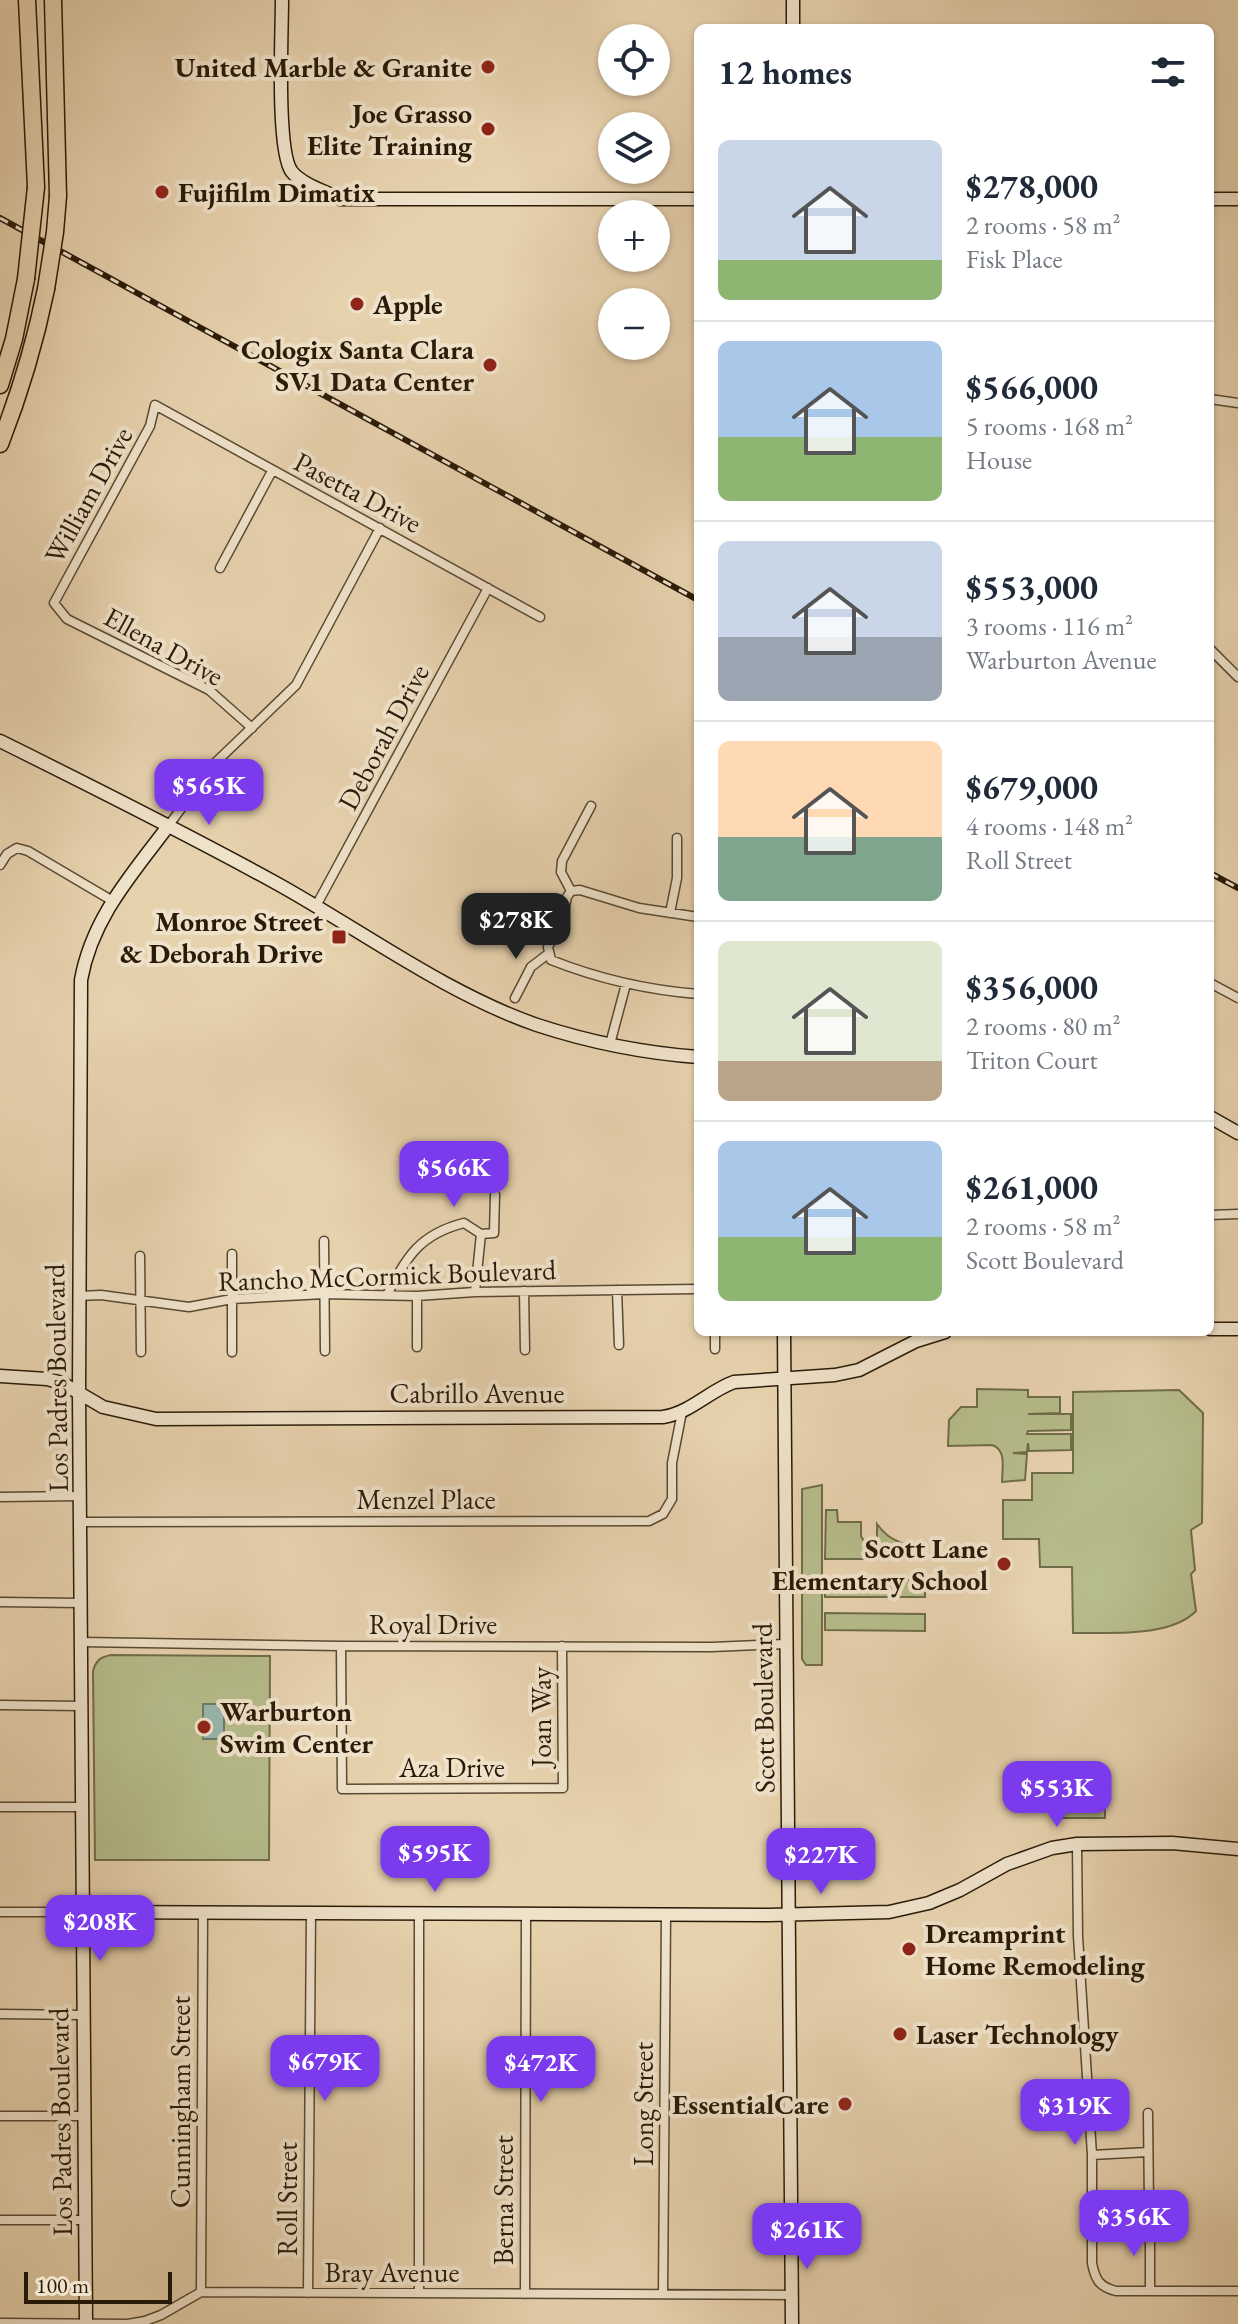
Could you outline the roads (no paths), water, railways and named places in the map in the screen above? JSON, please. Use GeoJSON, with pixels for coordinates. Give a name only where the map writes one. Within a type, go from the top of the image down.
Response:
{"type":"FeatureCollection","features":[{"type":"Feature","properties":{"kind":"highway"},"geometry":{"type":"LineString","coordinates":[[0,385],[14,339],[26,279],[36,187],[27,0]]}},
{"type":"Feature","properties":{"kind":"highway"},"geometry":{"type":"LineString","coordinates":[[0,444],[30,359],[55,232],[58,196],[53,0]]}},
{"type":"Feature","properties":{"kind":"street"},"geometry":{"type":"LineString","coordinates":[[282,0],[283,145],[290,171],[340,199],[694,199]]}},
{"type":"Feature","properties":{"kind":"street"},"geometry":{"type":"LineString","coordinates":[[793,0],[793,24]]}},
{"type":"Feature","properties":{"kind":"street"},"geometry":{"type":"LineString","coordinates":[[1214,199],[1238,199]]}},
{"type":"Feature","properties":{"kind":"street"},"geometry":{"type":"LineString","coordinates":[[1214,400],[1238,403]]}},
{"type":"Feature","properties":{"kind":"street","name":"Pasetta Drive"},"geometry":{"type":"LineString","coordinates":[[155,405],[540,617]]}},
{"type":"Feature","properties":{"kind":"street","name":"William Drive"},"geometry":{"type":"LineString","coordinates":[[54,603],[150,426],[155,405]]}},
{"type":"Feature","properties":{"kind":"street"},"geometry":{"type":"LineString","coordinates":[[220,568],[272,471]]}},
{"type":"Feature","properties":{"kind":"street","name":"Los Padres Boulevard"},"geometry":{"type":"LineString","coordinates":[[86,2324],[79,1394],[81,980],[91,940],[111,900],[213,765],[296,685],[380,528]]}},
{"type":"Feature","properties":{"kind":"street","name":"Deborah Drive"},"geometry":{"type":"LineString","coordinates":[[316,906],[488,588]]}},
{"type":"Feature","properties":{"kind":"street","name":"Ellena Drive"},"geometry":{"type":"LineString","coordinates":[[54,603],[67,619],[209,690],[252,728]]}},
{"type":"Feature","properties":{"kind":"street"},"geometry":{"type":"LineString","coordinates":[[1214,653],[1238,677]]}},
{"type":"Feature","properties":{"kind":"street"},"geometry":{"type":"LineString","coordinates":[[0,741],[169,825],[459,990],[536,1025],[610,1044],[694,1056]]}},
{"type":"Feature","properties":{"kind":"street"},"geometry":{"type":"LineString","coordinates":[[571,891],[561,872],[562,861],[591,806]]}},
{"type":"Feature","properties":{"kind":"street"},"geometry":{"type":"LineString","coordinates":[[670,913],[677,878],[677,838]]}},
{"type":"Feature","properties":{"kind":"street"},"geometry":{"type":"LineString","coordinates":[[0,865],[7,854],[17,848],[28,851],[111,900]]}},
{"type":"Feature","properties":{"kind":"street"},"geometry":{"type":"LineString","coordinates":[[694,916],[639,908],[580,890],[571,891],[562,920],[548,947],[551,960],[562,965],[626,984],[694,993]]}},
{"type":"Feature","properties":{"kind":"street"},"geometry":{"type":"LineString","coordinates":[[515,998],[531,967],[548,954]]}},
{"type":"Feature","properties":{"kind":"street"},"geometry":{"type":"LineString","coordinates":[[610,1044],[626,984]]}},
{"type":"Feature","properties":{"kind":"street"},"geometry":{"type":"LineString","coordinates":[[1214,985],[1238,998]]}},
{"type":"Feature","properties":{"kind":"street"},"geometry":{"type":"LineString","coordinates":[[1214,1119],[1238,1133]]}},
{"type":"Feature","properties":{"kind":"street"},"geometry":{"type":"LineString","coordinates":[[387,1295],[403,1264],[423,1241],[444,1228],[464,1223],[481,1234],[494,1233],[495,1195]]}},
{"type":"Feature","properties":{"kind":"street"},"geometry":{"type":"LineString","coordinates":[[1214,1215],[1238,1214]]}},
{"type":"Feature","properties":{"kind":"street"},"geometry":{"type":"LineString","coordinates":[[475,1292],[481,1234]]}},
{"type":"Feature","properties":{"kind":"street"},"geometry":{"type":"LineString","coordinates":[[324,1241],[325,1351]]}},
{"type":"Feature","properties":{"kind":"street"},"geometry":{"type":"LineString","coordinates":[[232,1254],[232,1352]]}},
{"type":"Feature","properties":{"kind":"street"},"geometry":{"type":"LineString","coordinates":[[140,1256],[141,1352]]}},
{"type":"Feature","properties":{"kind":"street","name":"Rancho McCormick Boulevard"},"geometry":{"type":"LineString","coordinates":[[79,1296],[101,1295],[189,1307],[232,1299],[324,1294],[417,1296],[475,1292],[694,1289]]}},
{"type":"Feature","properties":{"kind":"street"},"geometry":{"type":"LineString","coordinates":[[617,1290],[619,1345]]}},
{"type":"Feature","properties":{"kind":"street"},"geometry":{"type":"LineString","coordinates":[[524,1291],[525,1350]]}},
{"type":"Feature","properties":{"kind":"street"},"geometry":{"type":"LineString","coordinates":[[417,1296],[417,1347]]}},
{"type":"Feature","properties":{"kind":"street"},"geometry":{"type":"LineString","coordinates":[[1214,1329],[1238,1329]]}},
{"type":"Feature","properties":{"kind":"street"},"geometry":{"type":"LineString","coordinates":[[715,1336],[715,1349]]}},
{"type":"Feature","properties":{"kind":"street","name":"Scott Boulevard"},"geometry":{"type":"LineString","coordinates":[[784,1336],[792,2324]]}},
{"type":"Feature","properties":{"kind":"street","name":"Cabrillo Avenue"},"geometry":{"type":"LineString","coordinates":[[0,1376],[62,1383],[103,1407],[156,1419],[663,1417],[682,1412],[734,1382],[835,1375],[859,1370],[932,1336]]}},
{"type":"Feature","properties":{"kind":"street","name":"Menzel Place"},"geometry":{"type":"LineString","coordinates":[[81,1522],[649,1521],[663,1514],[672,1499],[673,1454],[682,1412]]}},
{"type":"Feature","properties":{"kind":"street"},"geometry":{"type":"LineString","coordinates":[[0,1497],[81,1496]]}},
{"type":"Feature","properties":{"kind":"street"},"geometry":{"type":"LineString","coordinates":[[0,1602],[81,1603]]}},
{"type":"Feature","properties":{"kind":"street","name":"Royal Drive"},"geometry":{"type":"LineString","coordinates":[[81,1642],[341,1646],[712,1647],[785,1644]]}},
{"type":"Feature","properties":{"kind":"street","name":"Aza Drive"},"geometry":{"type":"LineString","coordinates":[[341,1646],[342,1789],[563,1788]]}},
{"type":"Feature","properties":{"kind":"street","name":"Joan Way"},"geometry":{"type":"LineString","coordinates":[[562,1646],[563,1788]]}},
{"type":"Feature","properties":{"kind":"street"},"geometry":{"type":"LineString","coordinates":[[0,1705],[82,1706]]}},
{"type":"Feature","properties":{"kind":"street"},"geometry":{"type":"LineString","coordinates":[[0,1807],[81,1807]]}},
{"type":"Feature","properties":{"kind":"street"},"geometry":{"type":"LineString","coordinates":[[0,1912],[889,1912],[921,1905],[960,1890],[1007,1864],[1077,1844],[1172,1843],[1238,1849]]}},
{"type":"Feature","properties":{"kind":"street"},"geometry":{"type":"LineString","coordinates":[[1077,1844],[1079,1960],[1092,2155],[1094,2278],[1105,2288],[1116,2291],[1238,2291]]}},
{"type":"Feature","properties":{"kind":"street","name":"Cunningham Street"},"geometry":{"type":"LineString","coordinates":[[201,2292],[203,1912]]}},
{"type":"Feature","properties":{"kind":"street","name":"Roll Street"},"geometry":{"type":"LineString","coordinates":[[308,2293],[311,1912]]}},
{"type":"Feature","properties":{"kind":"street"},"geometry":{"type":"LineString","coordinates":[[419,1912],[419,2293]]}},
{"type":"Feature","properties":{"kind":"street","name":"Berna Street"},"geometry":{"type":"LineString","coordinates":[[525,2294],[526,1913]]}},
{"type":"Feature","properties":{"kind":"street","name":"Long Street"},"geometry":{"type":"LineString","coordinates":[[663,2294],[666,1913]]}},
{"type":"Feature","properties":{"kind":"street"},"geometry":{"type":"LineString","coordinates":[[0,2014],[83,2015]]}},
{"type":"Feature","properties":{"kind":"street"},"geometry":{"type":"LineString","coordinates":[[1148,2113],[1149,2206]]}},
{"type":"Feature","properties":{"kind":"street"},"geometry":{"type":"LineString","coordinates":[[0,2116],[84,2116]]}},
{"type":"Feature","properties":{"kind":"street"},"geometry":{"type":"LineString","coordinates":[[1092,2155],[1148,2152]]}},
{"type":"Feature","properties":{"kind":"street"},"geometry":{"type":"LineString","coordinates":[[0,2220],[86,2220]]}},
{"type":"Feature","properties":{"kind":"street"},"geometry":{"type":"LineString","coordinates":[[1150,2225],[1150,2291]]}},
{"type":"Feature","properties":{"kind":"street","name":"Bray Avenue"},"geometry":{"type":"LineString","coordinates":[[0,2323],[128,2324],[145,2321],[201,2292],[791,2295]]}},
{"type":"Feature","properties":{"kind":"water"},"geometry":{"type":"Polygon","coordinates":[[[203,1704],[224,1704],[224,1739],[203,1739],[203,1704]]]}},
{"type":"Feature","properties":{"kind":"railway"},"geometry":{"type":"LineString","coordinates":[[0,218],[694,598]]}},
{"type":"Feature","properties":{"kind":"railway"},"geometry":{"type":"LineString","coordinates":[[1214,875],[1238,888]]}},
{"type":"Feature","properties":{"kind":"place","name":"United Marble & Granite"},"geometry":{"type":"Point","coordinates":[488,67]}},
{"type":"Feature","properties":{"kind":"place","name":"Joe Grasso Elite Training"},"geometry":{"type":"Point","coordinates":[488,129]}},
{"type":"Feature","properties":{"kind":"place","name":"Fujifilm Dimatix"},"geometry":{"type":"Point","coordinates":[162,192]}},
{"type":"Feature","properties":{"kind":"place","name":"Apple"},"geometry":{"type":"Point","coordinates":[357,304]}},
{"type":"Feature","properties":{"kind":"place","name":"Cologix Santa Clara SV1 Data Center"},"geometry":{"type":"Point","coordinates":[490,365]}},
{"type":"Feature","properties":{"kind":"place","name":"Monroe Street & Deborah Drive"},"geometry":{"type":"Point","coordinates":[339,937]}},
{"type":"Feature","properties":{"kind":"place","name":"Scott Lane Elementary School"},"geometry":{"type":"Point","coordinates":[1004,1564]}},
{"type":"Feature","properties":{"kind":"place","name":"Warburton Swim Center"},"geometry":{"type":"Point","coordinates":[204,1727]}},
{"type":"Feature","properties":{"kind":"place","name":"Dreamprint Home Remodeling"},"geometry":{"type":"Point","coordinates":[909,1949]}},
{"type":"Feature","properties":{"kind":"place","name":"Laser Technology"},"geometry":{"type":"Point","coordinates":[900,2034]}},
{"type":"Feature","properties":{"kind":"place","name":"EssentialCare"},"geometry":{"type":"Point","coordinates":[845,2104]}}]}
